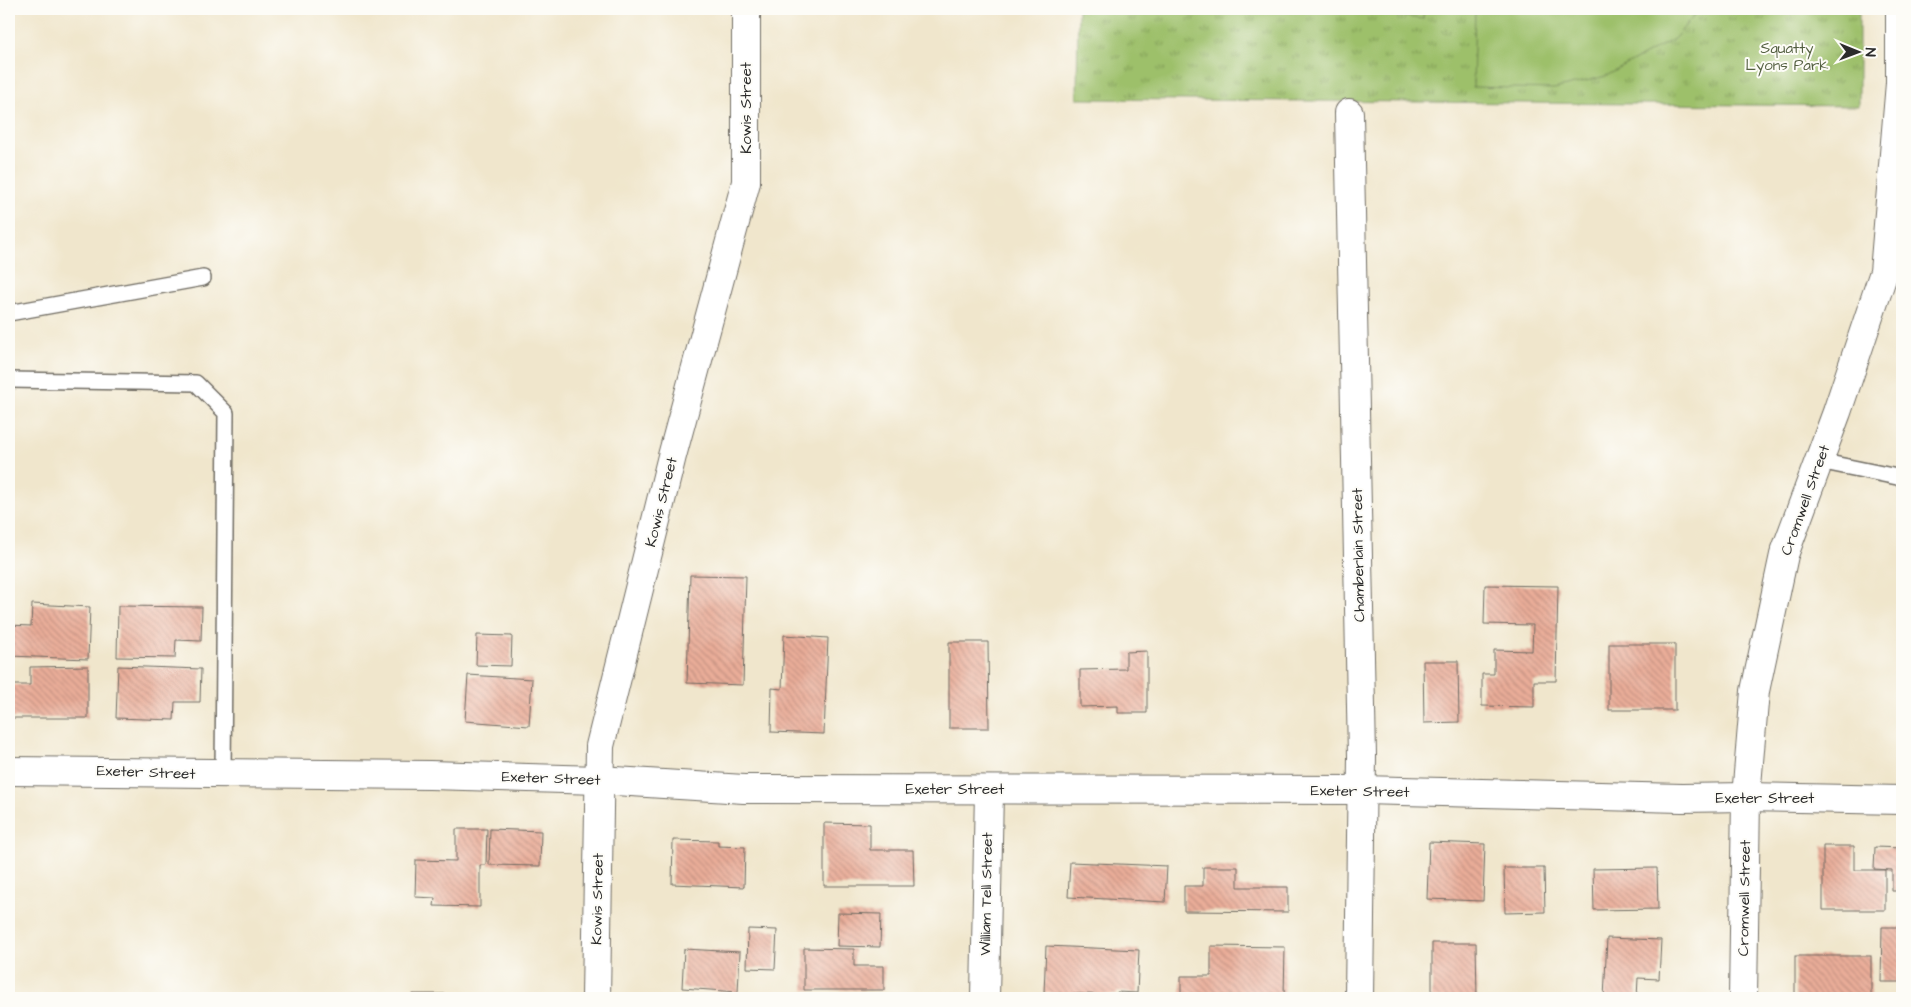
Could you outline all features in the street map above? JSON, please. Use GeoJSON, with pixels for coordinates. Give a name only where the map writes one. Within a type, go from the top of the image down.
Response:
{"type":"FeatureCollection","features":[{"type":"Feature","properties":{"kind":"street","name":"Kowis Street"},"geometry":{"type":"LineString","coordinates":[[596,998],[600,746],[672,456],[746,182],[746,9]]}},
{"type":"Feature","properties":{"kind":"street","name":"Cromwell Street"},"geometry":{"type":"LineString","coordinates":[[1743,998],[1746,797],[1755,691],[1784,555],[1837,412],[1884,272],[1900,83],[1900,9]]}},
{"type":"Feature","properties":{"kind":"street","name":"Chamberlain Street"},"geometry":{"type":"LineString","coordinates":[[1350,112],[1362,790],[1359,998]]}},
{"type":"Feature","properties":{"kind":"street","name":"Exeter Street"},"geometry":{"type":"LineString","coordinates":[[9,771],[112,770],[223,774],[430,774],[599,780],[744,788],[1362,790],[1682,798],[1746,797],[1902,800]]}},
{"type":"Feature","properties":{"kind":"street","name":"William Tell Street"},"geometry":{"type":"LineString","coordinates":[[985,998],[989,790]]}},
{"type":"Feature","properties":{"kind":"lane"},"geometry":{"type":"LineString","coordinates":[[9,313],[203,278]]}},
{"type":"Feature","properties":{"kind":"lane"},"geometry":{"type":"LineString","coordinates":[[9,380],[196,383],[226,413],[223,774]]}},
{"type":"Feature","properties":{"kind":"lane"},"geometry":{"type":"LineString","coordinates":[[1819,461],[1902,478]]}},
{"type":"Feature","properties":{"kind":"green space","name":"Squatty Lyons Park"},"geometry":{"type":"Polygon","coordinates":[[[1078,9],[1859,9],[1859,106],[1077,99],[1078,9]]]}},
{"type":"Feature","properties":{"kind":"green space"},"geometry":{"type":"Polygon","coordinates":[[[1342,9],[1424,9],[1423,19],[1342,9]]]}},
{"type":"Feature","properties":{"kind":"green space"},"geometry":{"type":"Polygon","coordinates":[[[1475,9],[1700,9],[1674,39],[1606,76],[1554,89],[1473,87],[1475,9]]]}},
{"type":"Feature","properties":{"kind":"building"},"geometry":{"type":"Polygon","coordinates":[[[690,575],[746,576],[743,685],[687,683],[690,575]]]}},
{"type":"Feature","properties":{"kind":"building"},"geometry":{"type":"Polygon","coordinates":[[[1485,585],[1558,586],[1556,681],[1534,681],[1534,707],[1482,706],[1482,674],[1494,674],[1494,650],[1532,651],[1533,625],[1484,624],[1485,585]]]}},
{"type":"Feature","properties":{"kind":"building"},"geometry":{"type":"Polygon","coordinates":[[[32,604],[90,607],[88,659],[9,656],[9,625],[31,626],[32,604]]]}},
{"type":"Feature","properties":{"kind":"building"},"geometry":{"type":"Polygon","coordinates":[[[118,606],[202,607],[201,641],[176,640],[175,658],[117,657],[118,606]]]}},
{"type":"Feature","properties":{"kind":"building"},"geometry":{"type":"Polygon","coordinates":[[[477,635],[512,636],[511,666],[476,665],[477,635]]]}},
{"type":"Feature","properties":{"kind":"building"},"geometry":{"type":"Polygon","coordinates":[[[784,635],[828,638],[824,734],[771,732],[772,688],[782,689],[784,635]]]}},
{"type":"Feature","properties":{"kind":"building"},"geometry":{"type":"Polygon","coordinates":[[[949,642],[988,642],[989,728],[949,728],[949,642]]]}},
{"type":"Feature","properties":{"kind":"building"},"geometry":{"type":"Polygon","coordinates":[[[1609,644],[1675,644],[1675,710],[1609,710],[1609,644]]]}},
{"type":"Feature","properties":{"kind":"building"},"geometry":{"type":"Polygon","coordinates":[[[1147,651],[1147,713],[1118,713],[1118,706],[1080,707],[1080,670],[1126,669],[1126,652],[1147,651]]]}},
{"type":"Feature","properties":{"kind":"building"},"geometry":{"type":"Polygon","coordinates":[[[1423,661],[1458,661],[1459,722],[1424,723],[1423,661]]]}},
{"type":"Feature","properties":{"kind":"building"},"geometry":{"type":"Polygon","coordinates":[[[88,666],[88,718],[9,718],[9,685],[30,685],[30,667],[88,666]]]}},
{"type":"Feature","properties":{"kind":"building"},"geometry":{"type":"Polygon","coordinates":[[[118,666],[201,669],[200,702],[175,702],[174,720],[116,718],[118,666]]]}},
{"type":"Feature","properties":{"kind":"building"},"geometry":{"type":"Polygon","coordinates":[[[468,675],[532,679],[529,726],[465,721],[468,675]]]}},
{"type":"Feature","properties":{"kind":"building"},"geometry":{"type":"Polygon","coordinates":[[[824,823],[870,824],[870,850],[913,850],[914,886],[824,886],[824,823]]]}},
{"type":"Feature","properties":{"kind":"building"},"geometry":{"type":"Polygon","coordinates":[[[456,829],[487,829],[486,865],[480,865],[480,907],[434,906],[435,898],[415,897],[416,860],[456,861],[456,829]]]}},
{"type":"Feature","properties":{"kind":"building"},"geometry":{"type":"Polygon","coordinates":[[[490,829],[541,831],[540,866],[489,865],[490,829]]]}},
{"type":"Feature","properties":{"kind":"building"},"geometry":{"type":"Polygon","coordinates":[[[673,840],[718,841],[718,846],[745,847],[744,887],[672,884],[673,840]]]}},
{"type":"Feature","properties":{"kind":"building"},"geometry":{"type":"Polygon","coordinates":[[[1429,842],[1485,844],[1483,901],[1427,899],[1429,842]]]}},
{"type":"Feature","properties":{"kind":"building"},"geometry":{"type":"Polygon","coordinates":[[[1823,846],[1854,846],[1854,870],[1885,870],[1885,910],[1823,910],[1823,846]]]}},
{"type":"Feature","properties":{"kind":"building"},"geometry":{"type":"Polygon","coordinates":[[[1875,847],[1902,848],[1902,891],[1892,891],[1892,870],[1874,869],[1875,847]]]}},
{"type":"Feature","properties":{"kind":"building"},"geometry":{"type":"Polygon","coordinates":[[[1070,862],[1167,866],[1165,902],[1068,897],[1070,862]]]}},
{"type":"Feature","properties":{"kind":"building"},"geometry":{"type":"Polygon","coordinates":[[[1203,867],[1238,867],[1238,887],[1288,887],[1288,912],[1184,911],[1184,886],[1203,886],[1203,867]]]}},
{"type":"Feature","properties":{"kind":"building"},"geometry":{"type":"Polygon","coordinates":[[[1504,868],[1544,868],[1545,912],[1505,913],[1504,868]]]}},
{"type":"Feature","properties":{"kind":"building"},"geometry":{"type":"Polygon","coordinates":[[[1657,868],[1658,909],[1594,910],[1593,869],[1657,868]]]}},
{"type":"Feature","properties":{"kind":"building"},"geometry":{"type":"Polygon","coordinates":[[[838,913],[881,914],[880,947],[837,946],[838,913]]]}},
{"type":"Feature","properties":{"kind":"building"},"geometry":{"type":"Polygon","coordinates":[[[1882,927],[1902,927],[1902,982],[1881,982],[1882,927]]]}},
{"type":"Feature","properties":{"kind":"building"},"geometry":{"type":"Polygon","coordinates":[[[748,929],[777,930],[775,969],[747,968],[748,929]]]}},
{"type":"Feature","properties":{"kind":"building"},"geometry":{"type":"Polygon","coordinates":[[[1607,938],[1661,940],[1659,979],[1638,978],[1637,998],[1604,998],[1607,938]]]}},
{"type":"Feature","properties":{"kind":"building"},"geometry":{"type":"Polygon","coordinates":[[[1432,943],[1476,943],[1477,998],[1432,998],[1432,943]]]}},
{"type":"Feature","properties":{"kind":"building"},"geometry":{"type":"Polygon","coordinates":[[[1046,946],[1139,950],[1137,993],[1117,992],[1117,995],[1044,993],[1046,946]]]}},
{"type":"Feature","properties":{"kind":"building"},"geometry":{"type":"Polygon","coordinates":[[[1211,946],[1285,947],[1284,996],[1181,995],[1181,976],[1211,976],[1211,946]]]}},
{"type":"Feature","properties":{"kind":"building"},"geometry":{"type":"Polygon","coordinates":[[[804,948],[854,949],[854,966],[884,966],[884,990],[804,990],[804,948]]]}},
{"type":"Feature","properties":{"kind":"building"},"geometry":{"type":"Polygon","coordinates":[[[684,949],[740,952],[738,992],[682,988],[684,949]]]}},
{"type":"Feature","properties":{"kind":"building"},"geometry":{"type":"Polygon","coordinates":[[[1795,956],[1871,956],[1871,998],[1795,998],[1795,956]]]}},
{"type":"Feature","properties":{"kind":"building"},"geometry":{"type":"Polygon","coordinates":[[[413,994],[449,994],[449,998],[413,998],[413,994]]]}}]}
